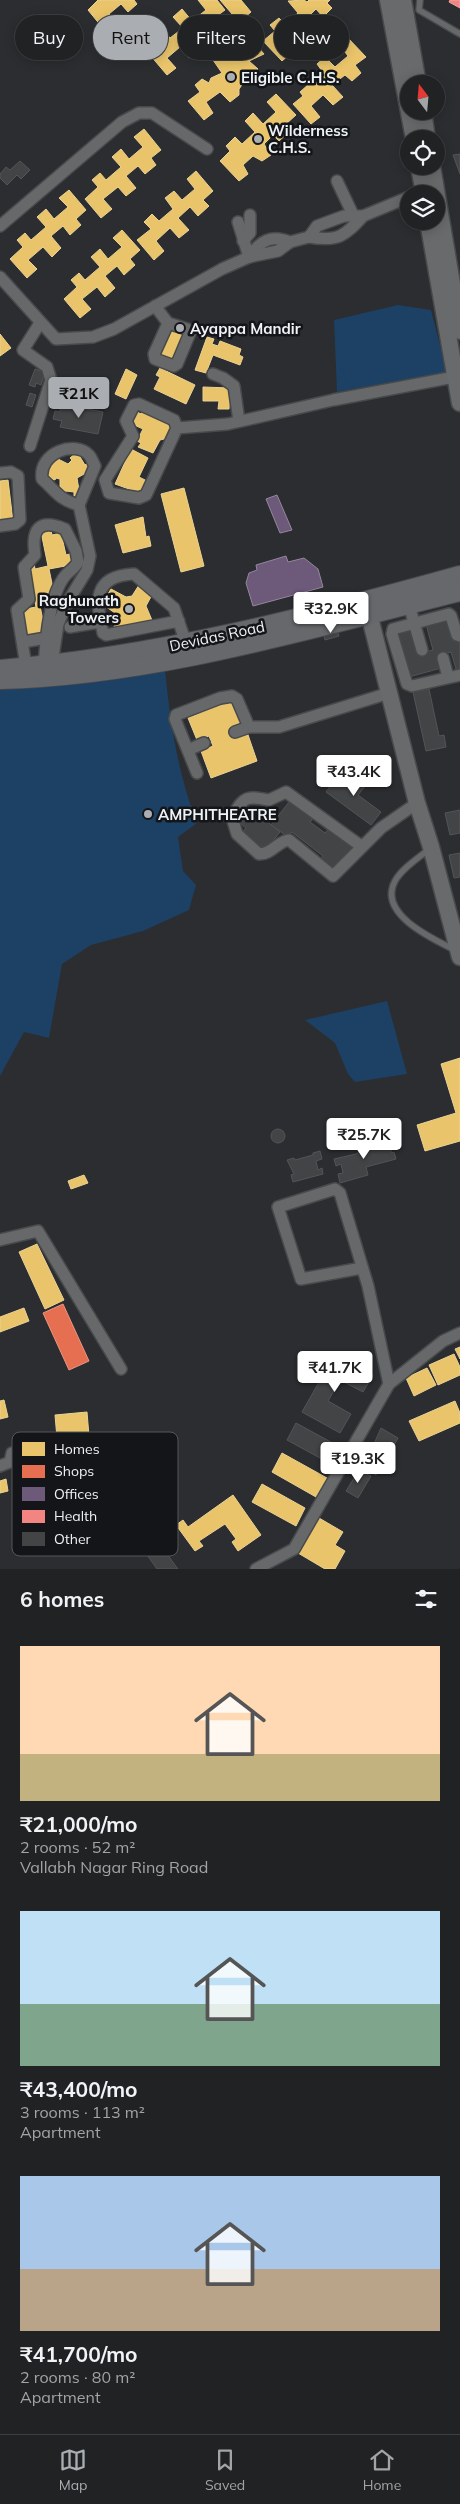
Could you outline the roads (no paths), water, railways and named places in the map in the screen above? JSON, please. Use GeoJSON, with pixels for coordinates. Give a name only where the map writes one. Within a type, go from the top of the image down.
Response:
{"type":"FeatureCollection","features":[{"type":"Feature","properties":{"kind":"main road","name":"Devidas Road"},"geometry":{"type":"LineString","coordinates":[[0,680],[35,679],[104,671],[163,661],[368,608],[460,576]]}},
{"type":"Feature","properties":{"kind":"main road","name":"Devidas Road"},"geometry":{"type":"LineString","coordinates":[[0,668],[117,656],[368,608],[409,604],[460,592]]}},
{"type":"Feature","properties":{"kind":"street"},"geometry":{"type":"LineString","coordinates":[[388,0],[412,130]]}},
{"type":"Feature","properties":{"kind":"street"},"geometry":{"type":"LineString","coordinates":[[403,0],[416,75]]}},
{"type":"Feature","properties":{"kind":"street"},"geometry":{"type":"LineString","coordinates":[[0,226],[122,122],[139,113],[152,113],[207,149]]}},
{"type":"Feature","properties":{"kind":"street"},"geometry":{"type":"LineString","coordinates":[[337,181],[358,218]]}},
{"type":"Feature","properties":{"kind":"street"},"geometry":{"type":"LineString","coordinates":[[309,237],[317,226],[344,216],[358,218],[400,201]]}},
{"type":"Feature","properties":{"kind":"street"},"geometry":{"type":"LineString","coordinates":[[243,241],[250,233],[250,215]]}},
{"type":"Feature","properties":{"kind":"street"},"geometry":{"type":"LineString","coordinates":[[0,277],[56,339],[93,337],[114,329],[249,257],[278,251],[290,242],[309,237],[331,239],[352,230],[358,218]]}},
{"type":"Feature","properties":{"kind":"street"},"geometry":{"type":"LineString","coordinates":[[238,222],[249,257]]}},
{"type":"Feature","properties":{"kind":"street"},"geometry":{"type":"LineString","coordinates":[[431,230],[444,274],[460,404]]}},
{"type":"Feature","properties":{"kind":"street"},"geometry":{"type":"LineString","coordinates":[[432,230],[460,331]]}},
{"type":"Feature","properties":{"kind":"street"},"geometry":{"type":"LineString","coordinates":[[155,306],[168,323]]}},
{"type":"Feature","properties":{"kind":"street"},"geometry":{"type":"LineString","coordinates":[[30,446],[50,380],[47,366],[23,350],[40,323]]}},
{"type":"Feature","properties":{"kind":"street"},"geometry":{"type":"LineString","coordinates":[[213,374],[234,386],[239,421]]}},
{"type":"Feature","properties":{"kind":"street"},"geometry":{"type":"LineString","coordinates":[[176,428],[239,421],[333,400],[457,377]]}},
{"type":"Feature","properties":{"kind":"street"},"geometry":{"type":"LineString","coordinates":[[139,404],[174,420],[176,428],[146,495],[139,498],[109,492],[105,480],[133,436],[126,420],[134,405],[139,404]]}},
{"type":"Feature","properties":{"kind":"street"},"geometry":{"type":"LineString","coordinates":[[48,664],[58,624],[66,603],[87,570],[90,556],[79,505],[95,466],[89,455],[77,449],[51,454],[46,458],[41,474],[42,479],[54,490],[58,497],[66,502],[79,505]]}},
{"type":"Feature","properties":{"kind":"street"},"geometry":{"type":"LineString","coordinates":[[0,473],[11,472],[18,476],[20,520],[15,524],[0,526]]}},
{"type":"Feature","properties":{"kind":"street"},"geometry":{"type":"LineString","coordinates":[[26,666],[17,610],[29,598],[24,567],[35,555],[33,539],[36,533],[44,525],[51,523],[66,529],[76,550],[78,562],[61,583],[46,638],[48,664]]}},
{"type":"Feature","properties":{"kind":"street"},"geometry":{"type":"LineString","coordinates":[[179,621],[106,635],[102,633],[97,603],[101,590],[107,582],[134,574],[174,608],[179,621],[186,643]]}},
{"type":"Feature","properties":{"kind":"street"},"geometry":{"type":"LineString","coordinates":[[409,604],[422,650]]}},
{"type":"Feature","properties":{"kind":"street"},"geometry":{"type":"LineString","coordinates":[[368,608],[417,803],[431,847],[459,955]]}},
{"type":"Feature","properties":{"kind":"street"},"geometry":{"type":"LineString","coordinates":[[460,636],[457,635],[451,616],[448,614],[393,629],[392,634],[406,684],[412,686],[460,675]]}},
{"type":"Feature","properties":{"kind":"street"},"geometry":{"type":"LineString","coordinates":[[70,628],[100,622]]}},
{"type":"Feature","properties":{"kind":"street"},"geometry":{"type":"LineString","coordinates":[[23,642],[46,638]]}},
{"type":"Feature","properties":{"kind":"street"},"geometry":{"type":"LineString","coordinates":[[443,658],[448,677]]}},
{"type":"Feature","properties":{"kind":"street"},"geometry":{"type":"LineString","coordinates":[[235,732],[249,727],[279,727],[390,693]]}},
{"type":"Feature","properties":{"kind":"street"},"geometry":{"type":"LineString","coordinates":[[197,773],[175,719],[176,715],[220,698],[232,696],[237,699],[249,727]]}},
{"type":"Feature","properties":{"kind":"street"},"geometry":{"type":"LineString","coordinates":[[188,750],[204,743]]}},
{"type":"Feature","properties":{"kind":"street"},"geometry":{"type":"LineString","coordinates":[[361,846],[286,792],[269,800],[255,796],[251,797],[243,801],[232,818],[237,834],[259,854],[265,854],[284,841],[289,840],[334,876],[361,846],[381,828],[417,803]]}},
{"type":"Feature","properties":{"kind":"street"},"geometry":{"type":"LineString","coordinates":[[362,1268],[301,1279],[278,1208],[338,1190],[362,1268],[389,1384]]}},
{"type":"Feature","properties":{"kind":"street"},"geometry":{"type":"LineString","coordinates":[[0,1240],[38,1232],[121,1369]]}},
{"type":"Feature","properties":{"kind":"street"},"geometry":{"type":"LineString","coordinates":[[256,1569],[294,1549],[389,1384],[443,1341],[460,1333]]}},
{"type":"Feature","properties":{"kind":"street"},"geometry":{"type":"LineString","coordinates":[[0,1466],[10,1462],[12,1453]]}},
{"type":"Feature","properties":{"kind":"lane"},"geometry":{"type":"LineString","coordinates":[[420,0],[420,10],[460,34]]}},
{"type":"Feature","properties":{"kind":"lane"},"geometry":{"type":"LineString","coordinates":[[431,847],[395,882],[392,891],[394,904],[401,916],[417,930],[459,955]]}},
{"type":"Feature","properties":{"kind":"place","name":"Eligible C.H.S."},"geometry":{"type":"Point","coordinates":[231,77]}},
{"type":"Feature","properties":{"kind":"place","name":"Wilderness C.H.S."},"geometry":{"type":"Point","coordinates":[258,139]}},
{"type":"Feature","properties":{"kind":"place","name":"Ayappa Mandir"},"geometry":{"type":"Point","coordinates":[180,328]}},
{"type":"Feature","properties":{"kind":"place","name":"Raghunath Towers"},"geometry":{"type":"Point","coordinates":[129,609]}},
{"type":"Feature","properties":{"kind":"place","name":"AMPHITHEATRE"},"geometry":{"type":"Point","coordinates":[148,814]}}]}
